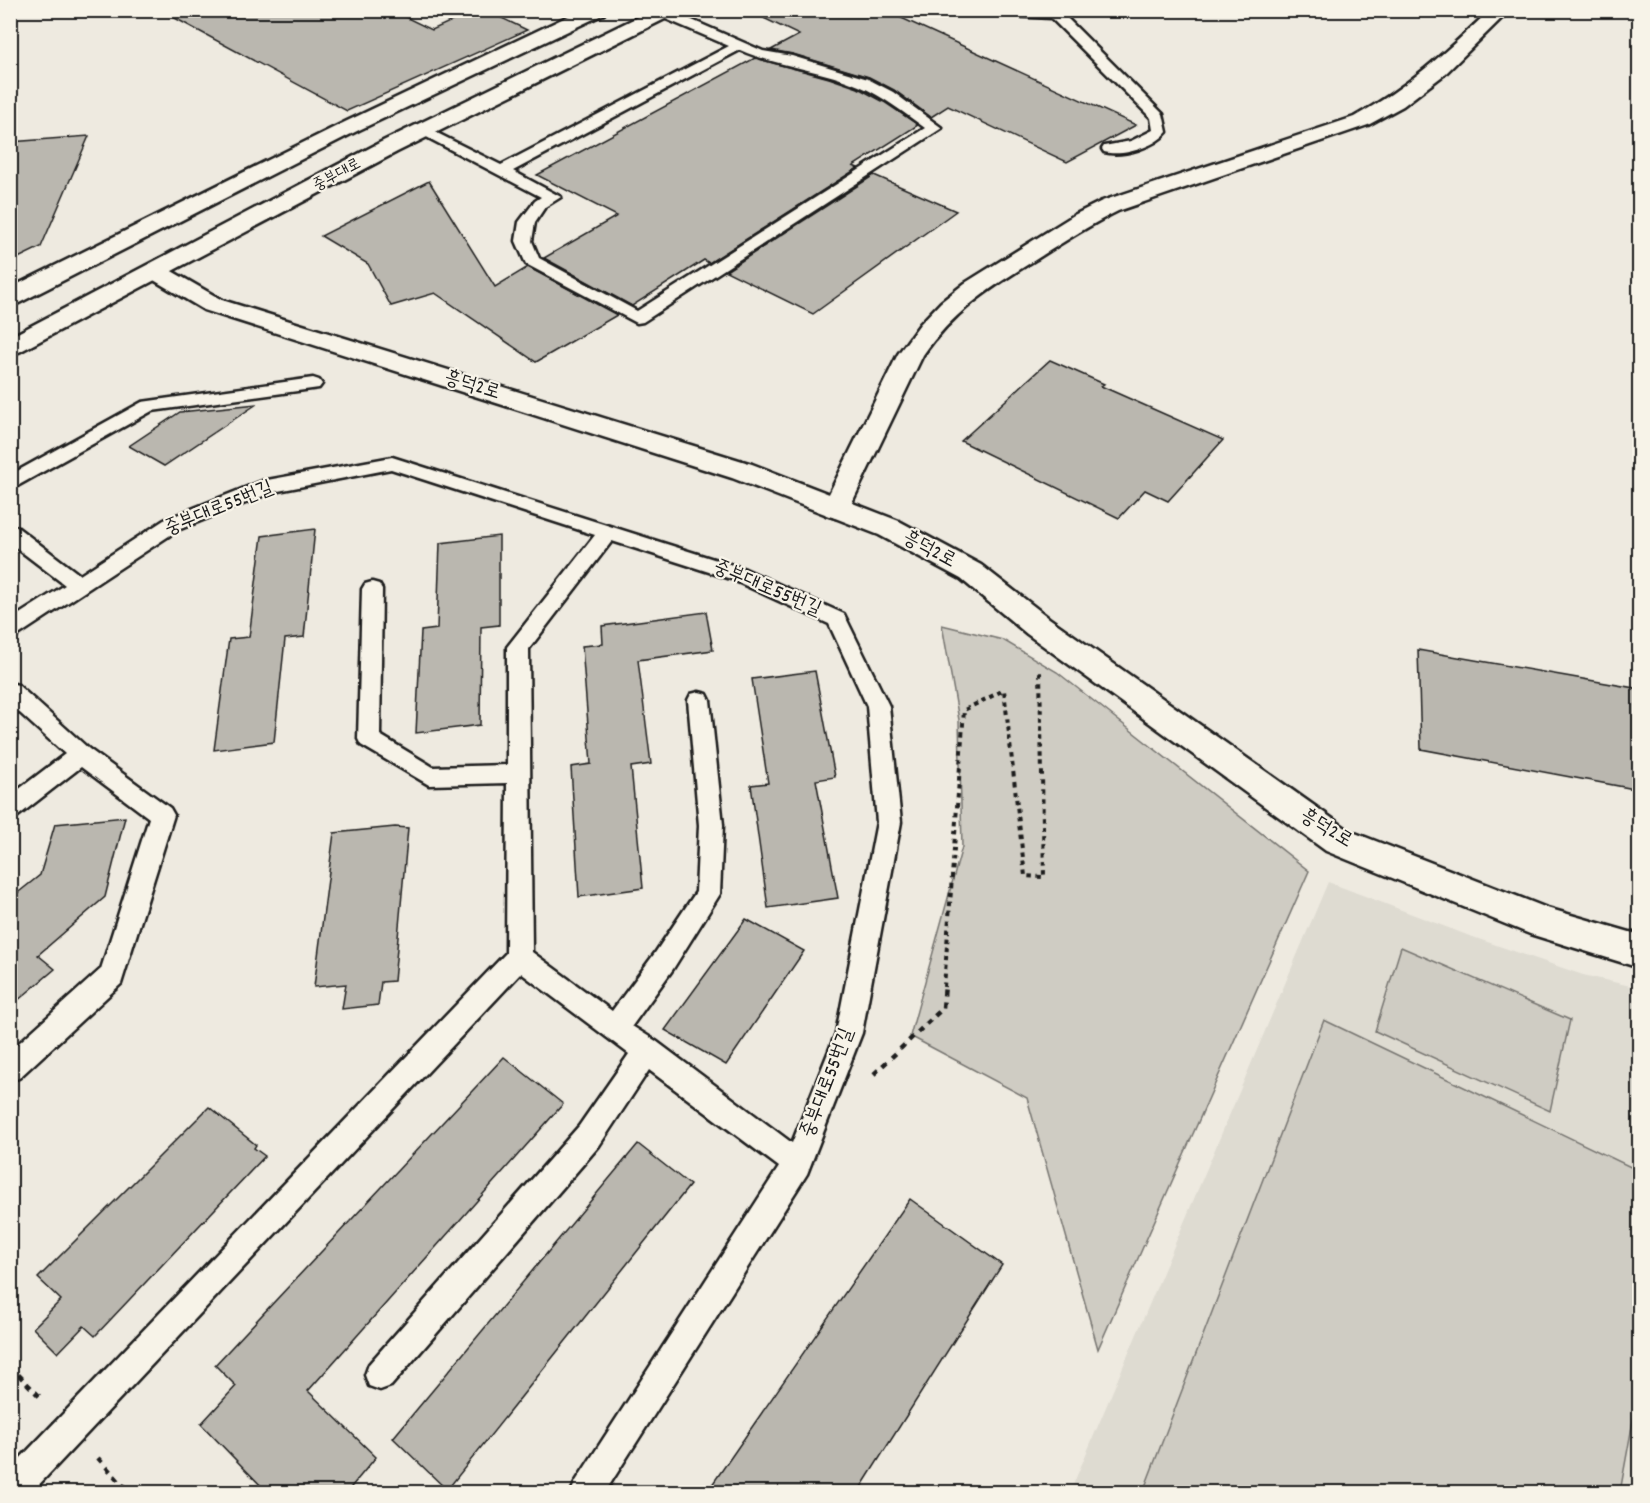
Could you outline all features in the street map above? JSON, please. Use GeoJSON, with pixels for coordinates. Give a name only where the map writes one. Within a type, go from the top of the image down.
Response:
{"type":"FeatureCollection","features":[{"type":"Feature","properties":{"kind":"street","name":"중부대로"},"geometry":{"type":"LineString","coordinates":[[10,297],[352,126],[597,10]]}},
{"type":"Feature","properties":{"kind":"street"},"geometry":{"type":"LineString","coordinates":[[836,508],[911,354],[929,329],[950,307],[974,288],[1082,220],[1110,206],[1361,121],[1396,102],[1438,70],[1501,10]]}},
{"type":"Feature","properties":{"kind":"street","name":"중부대로"},"geometry":{"type":"LineString","coordinates":[[10,347],[422,131],[666,12]]}},
{"type":"Feature","properties":{"kind":"street","name":"흥덕2로"},"geometry":{"type":"LineString","coordinates":[[155,271],[213,305],[742,471],[889,528],[971,572],[1038,626],[1338,841],[1543,923],[1640,952]]}},
{"type":"Feature","properties":{"kind":"lane"},"geometry":{"type":"LineString","coordinates":[[968,10],[1055,14],[1158,117],[1160,132],[1140,144],[1109,150]]}},
{"type":"Feature","properties":{"kind":"lane"},"geometry":{"type":"LineString","coordinates":[[422,131],[553,197],[540,204],[527,222],[524,241],[532,261],[637,318],[935,128],[888,95],[863,82],[787,59],[760,54],[666,12]]}},
{"type":"Feature","properties":{"kind":"lane"},"geometry":{"type":"LineString","coordinates":[[501,171],[740,45]]}},
{"type":"Feature","properties":{"kind":"lane"},"geometry":{"type":"LineString","coordinates":[[10,484],[148,406],[313,384]]}},
{"type":"Feature","properties":{"kind":"lane","name":"중부대로55번길"},"geometry":{"type":"LineString","coordinates":[[10,631],[171,525],[269,486],[392,463],[738,574],[837,619],[878,706],[889,822],[849,1033],[797,1164],[587,1492]]}},
{"type":"Feature","properties":{"kind":"lane"},"geometry":{"type":"LineString","coordinates":[[10,532],[80,585]]}},
{"type":"Feature","properties":{"kind":"lane"},"geometry":{"type":"LineString","coordinates":[[20,1482],[519,957],[518,647],[608,532]]}},
{"type":"Feature","properties":{"kind":"lane"},"geometry":{"type":"LineString","coordinates":[[372,589],[369,739],[429,776],[519,774]]}},
{"type":"Feature","properties":{"kind":"lane"},"geometry":{"type":"LineString","coordinates":[[10,691],[81,756],[162,815],[112,976],[10,1069]]}},
{"type":"Feature","properties":{"kind":"lane"},"geometry":{"type":"LineString","coordinates":[[615,1028],[664,961],[708,894],[711,825],[699,700]]}},
{"type":"Feature","properties":{"kind":"lane"},"geometry":{"type":"LineString","coordinates":[[10,809],[81,756]]}},
{"type":"Feature","properties":{"kind":"lane"},"geometry":{"type":"LineString","coordinates":[[519,957],[647,1050],[797,1164]]}},
{"type":"Feature","properties":{"kind":"lane"},"geometry":{"type":"LineString","coordinates":[[380,1375],[589,1136],[647,1050]]}},
{"type":"Feature","properties":{"kind":"path"},"geometry":{"type":"LineString","coordinates":[[820,1105],[854,1093],[943,1008],[964,710],[1004,690],[1025,876],[1044,877],[1039,672]]}},
{"type":"Feature","properties":{"kind":"path"},"geometry":{"type":"LineString","coordinates":[[10,1366],[129,1492]]}},
{"type":"Feature","properties":{"kind":"shaded area"},"geometry":{"type":"Polygon","coordinates":[[[942,625],[1003,640],[1057,672],[1309,871],[1098,1349],[1027,1098],[910,1036],[962,847],[959,720],[942,625]]]}},
{"type":"Feature","properties":{"kind":"shaded area"},"geometry":{"type":"Polygon","coordinates":[[[1328,882],[1467,935],[1583,975],[1639,988],[1639,1492],[1070,1492],[1328,882]]]}},
{"type":"Feature","properties":{"kind":"shaded area"},"geometry":{"type":"Polygon","coordinates":[[[1401,947],[1570,1020],[1550,1111],[1375,1031],[1401,947]]]}},
{"type":"Feature","properties":{"kind":"shaded area"},"geometry":{"type":"Polygon","coordinates":[[[1324,1020],[1639,1171],[1639,1388],[1620,1492],[1143,1492],[1324,1020]]]}},
{"type":"Feature","properties":{"kind":"building"},"geometry":{"type":"Polygon","coordinates":[[[160,10],[391,10],[432,30],[476,10],[485,10],[527,30],[347,111],[160,10]]]}},
{"type":"Feature","properties":{"kind":"building"},"geometry":{"type":"Polygon","coordinates":[[[747,10],[884,10],[1136,125],[1067,162],[948,106],[931,117],[894,90],[869,77],[793,54],[771,50],[799,35],[747,10]]]}},
{"type":"Feature","properties":{"kind":"building"},"geometry":{"type":"Polygon","coordinates":[[[755,58],[858,88],[918,125],[853,166],[858,168],[709,263],[704,260],[632,306],[544,258],[617,216],[537,175],[755,58]]]}},
{"type":"Feature","properties":{"kind":"building"},"geometry":{"type":"Polygon","coordinates":[[[89,136],[41,247],[10,262],[10,142],[89,136]]]}},
{"type":"Feature","properties":{"kind":"building"},"geometry":{"type":"Polygon","coordinates":[[[874,175],[956,211],[813,314],[726,271],[874,175]]]}},
{"type":"Feature","properties":{"kind":"building"},"geometry":{"type":"Polygon","coordinates":[[[429,181],[495,287],[528,267],[617,315],[536,362],[435,293],[391,306],[368,264],[321,236],[429,181]]]}},
{"type":"Feature","properties":{"kind":"building"},"geometry":{"type":"Polygon","coordinates":[[[1050,360],[1104,384],[1101,386],[1223,440],[1168,501],[1145,490],[1119,518],[961,441],[1050,360]]]}},
{"type":"Feature","properties":{"kind":"building"},"geometry":{"type":"Polygon","coordinates":[[[257,404],[164,466],[129,446],[180,412],[257,404]]]}},
{"type":"Feature","properties":{"kind":"building"},"geometry":{"type":"Polygon","coordinates":[[[315,529],[304,637],[285,639],[274,742],[214,750],[229,639],[249,637],[262,536],[315,529]]]}},
{"type":"Feature","properties":{"kind":"building"},"geometry":{"type":"Polygon","coordinates":[[[499,536],[499,625],[481,627],[480,725],[416,733],[421,631],[437,629],[440,543],[499,536]]]}},
{"type":"Feature","properties":{"kind":"building"},"geometry":{"type":"Polygon","coordinates":[[[706,612],[713,650],[638,660],[651,764],[631,767],[643,888],[579,897],[571,767],[591,764],[582,646],[603,644],[602,626],[706,612]]]}},
{"type":"Feature","properties":{"kind":"building"},"geometry":{"type":"Polygon","coordinates":[[[1418,650],[1640,689],[1640,790],[1421,749],[1418,650]]]}},
{"type":"Feature","properties":{"kind":"building"},"geometry":{"type":"Polygon","coordinates":[[[815,671],[835,777],[816,780],[838,898],[768,908],[751,785],[768,783],[752,679],[815,671]]]}},
{"type":"Feature","properties":{"kind":"building"},"geometry":{"type":"Polygon","coordinates":[[[125,817],[105,897],[38,955],[55,969],[10,1007],[10,899],[40,875],[55,824],[125,817]]]}},
{"type":"Feature","properties":{"kind":"building"},"geometry":{"type":"Polygon","coordinates":[[[395,827],[408,828],[394,981],[381,982],[378,1005],[342,1009],[346,984],[314,987],[334,833],[395,827]]]}},
{"type":"Feature","properties":{"kind":"building"},"geometry":{"type":"Polygon","coordinates":[[[746,919],[804,951],[726,1065],[665,1030],[746,919]]]}},
{"type":"Feature","properties":{"kind":"building"},"geometry":{"type":"Polygon","coordinates":[[[504,1057],[563,1104],[308,1391],[376,1457],[347,1492],[267,1492],[201,1424],[236,1386],[215,1365],[504,1057]]]}},
{"type":"Feature","properties":{"kind":"building"},"geometry":{"type":"Polygon","coordinates":[[[209,1107],[256,1145],[254,1148],[265,1156],[95,1336],[84,1326],[58,1353],[33,1328],[61,1300],[38,1278],[209,1107]]]}},
{"type":"Feature","properties":{"kind":"building"},"geometry":{"type":"Polygon","coordinates":[[[638,1144],[690,1185],[447,1490],[393,1438],[638,1144]]]}},
{"type":"Feature","properties":{"kind":"building"},"geometry":{"type":"Polygon","coordinates":[[[910,1199],[1002,1265],[858,1492],[707,1492],[910,1199]]]}}]}
